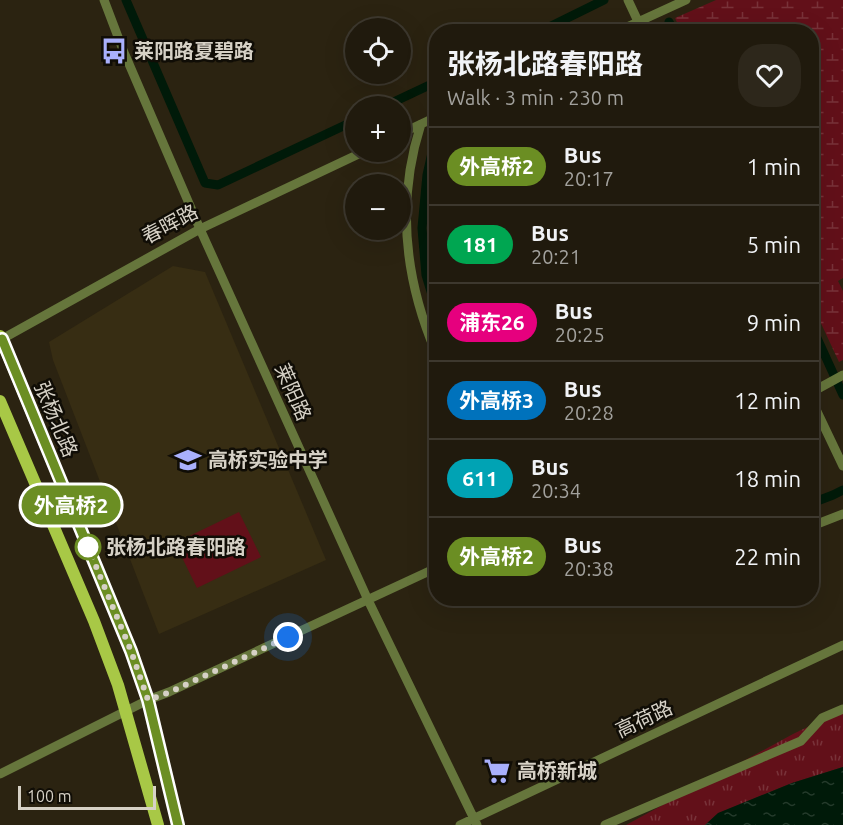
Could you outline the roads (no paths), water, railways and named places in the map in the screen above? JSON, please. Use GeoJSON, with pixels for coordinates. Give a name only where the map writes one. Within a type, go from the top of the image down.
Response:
{"type":"FeatureCollection","features":[{"type":"Feature","properties":{"kind":"main road","name":"张杨北路"},"geometry":{"type":"LineString","coordinates":[[1,338],[131,651],[148,700],[178,825]]}},
{"type":"Feature","properties":{"kind":"main road"},"geometry":{"type":"LineString","coordinates":[[0,401],[94,621],[118,685],[158,825]]}},
{"type":"Feature","properties":{"kind":"street","name":"莱阳路"},"geometry":{"type":"LineString","coordinates":[[104,0],[123,50],[200,229],[368,600],[476,821]]}},
{"type":"Feature","properties":{"kind":"street"},"geometry":{"type":"LineString","coordinates":[[632,24],[686,0]]}},
{"type":"Feature","properties":{"kind":"street"},"geometry":{"type":"LineString","coordinates":[[630,5],[639,24]]}},
{"type":"Feature","properties":{"kind":"street"},"geometry":{"type":"LineString","coordinates":[[411,129],[429,120]]}},
{"type":"Feature","properties":{"kind":"street"},"geometry":{"type":"LineString","coordinates":[[421,124],[414,146],[406,211],[413,286],[429,336]]}},
{"type":"Feature","properties":{"kind":"street","name":"春晖路"},"geometry":{"type":"LineString","coordinates":[[1,338],[200,229],[345,161]]}},
{"type":"Feature","properties":{"kind":"street"},"geometry":{"type":"LineString","coordinates":[[819,388],[843,375]]}},
{"type":"Feature","properties":{"kind":"street"},"geometry":{"type":"LineString","coordinates":[[819,416],[843,466]]}},
{"type":"Feature","properties":{"kind":"street"},"geometry":{"type":"LineString","coordinates":[[819,523],[843,514]]}},
{"type":"Feature","properties":{"kind":"street"},"geometry":{"type":"LineString","coordinates":[[0,774],[148,700],[170,692],[429,571]]}},
{"type":"Feature","properties":{"kind":"street","name":"高荷路"},"geometry":{"type":"LineString","coordinates":[[460,825],[476,821],[843,645]]}},
{"type":"Feature","properties":{"kind":"street"},"geometry":{"type":"LineString","coordinates":[[605,825],[801,741],[822,718],[843,709]]}},
{"type":"Feature","properties":{"kind":"water"},"geometry":{"type":"Polygon","coordinates":[[[843,767],[843,825],[705,825],[718,813],[792,783],[843,767]]]}},
{"type":"Feature","properties":{"kind":"waterway"},"geometry":{"type":"LineString","coordinates":[[126,0],[205,183],[218,185],[345,125]]}},
{"type":"Feature","properties":{"kind":"waterway"},"geometry":{"type":"LineString","coordinates":[[555,24],[604,0]]}},
{"type":"Feature","properties":{"kind":"waterway"},"geometry":{"type":"LineString","coordinates":[[406,96],[429,85]]}},
{"type":"Feature","properties":{"kind":"waterway"},"geometry":{"type":"LineString","coordinates":[[429,166],[422,228],[429,285]]}},
{"type":"Feature","properties":{"kind":"waterway"},"geometry":{"type":"LineString","coordinates":[[819,342],[843,395]]}},
{"type":"Feature","properties":{"kind":"waterway"},"geometry":{"type":"LineString","coordinates":[[819,500],[843,490]]}},
{"type":"Feature","properties":{"kind":"place","name":"莱阳路夏碧路"},"geometry":{"type":"Point","coordinates":[114,51]}},
{"type":"Feature","properties":{"kind":"place","name":"高桥实验中学"},"geometry":{"type":"Point","coordinates":[188,460]}},
{"type":"Feature","properties":{"kind":"place","name":"张杨北路春阳路"},"geometry":{"type":"Point","coordinates":[88,547]}},
{"type":"Feature","properties":{"kind":"place","name":"高桥新城"},"geometry":{"type":"Point","coordinates":[497,771]}}]}
